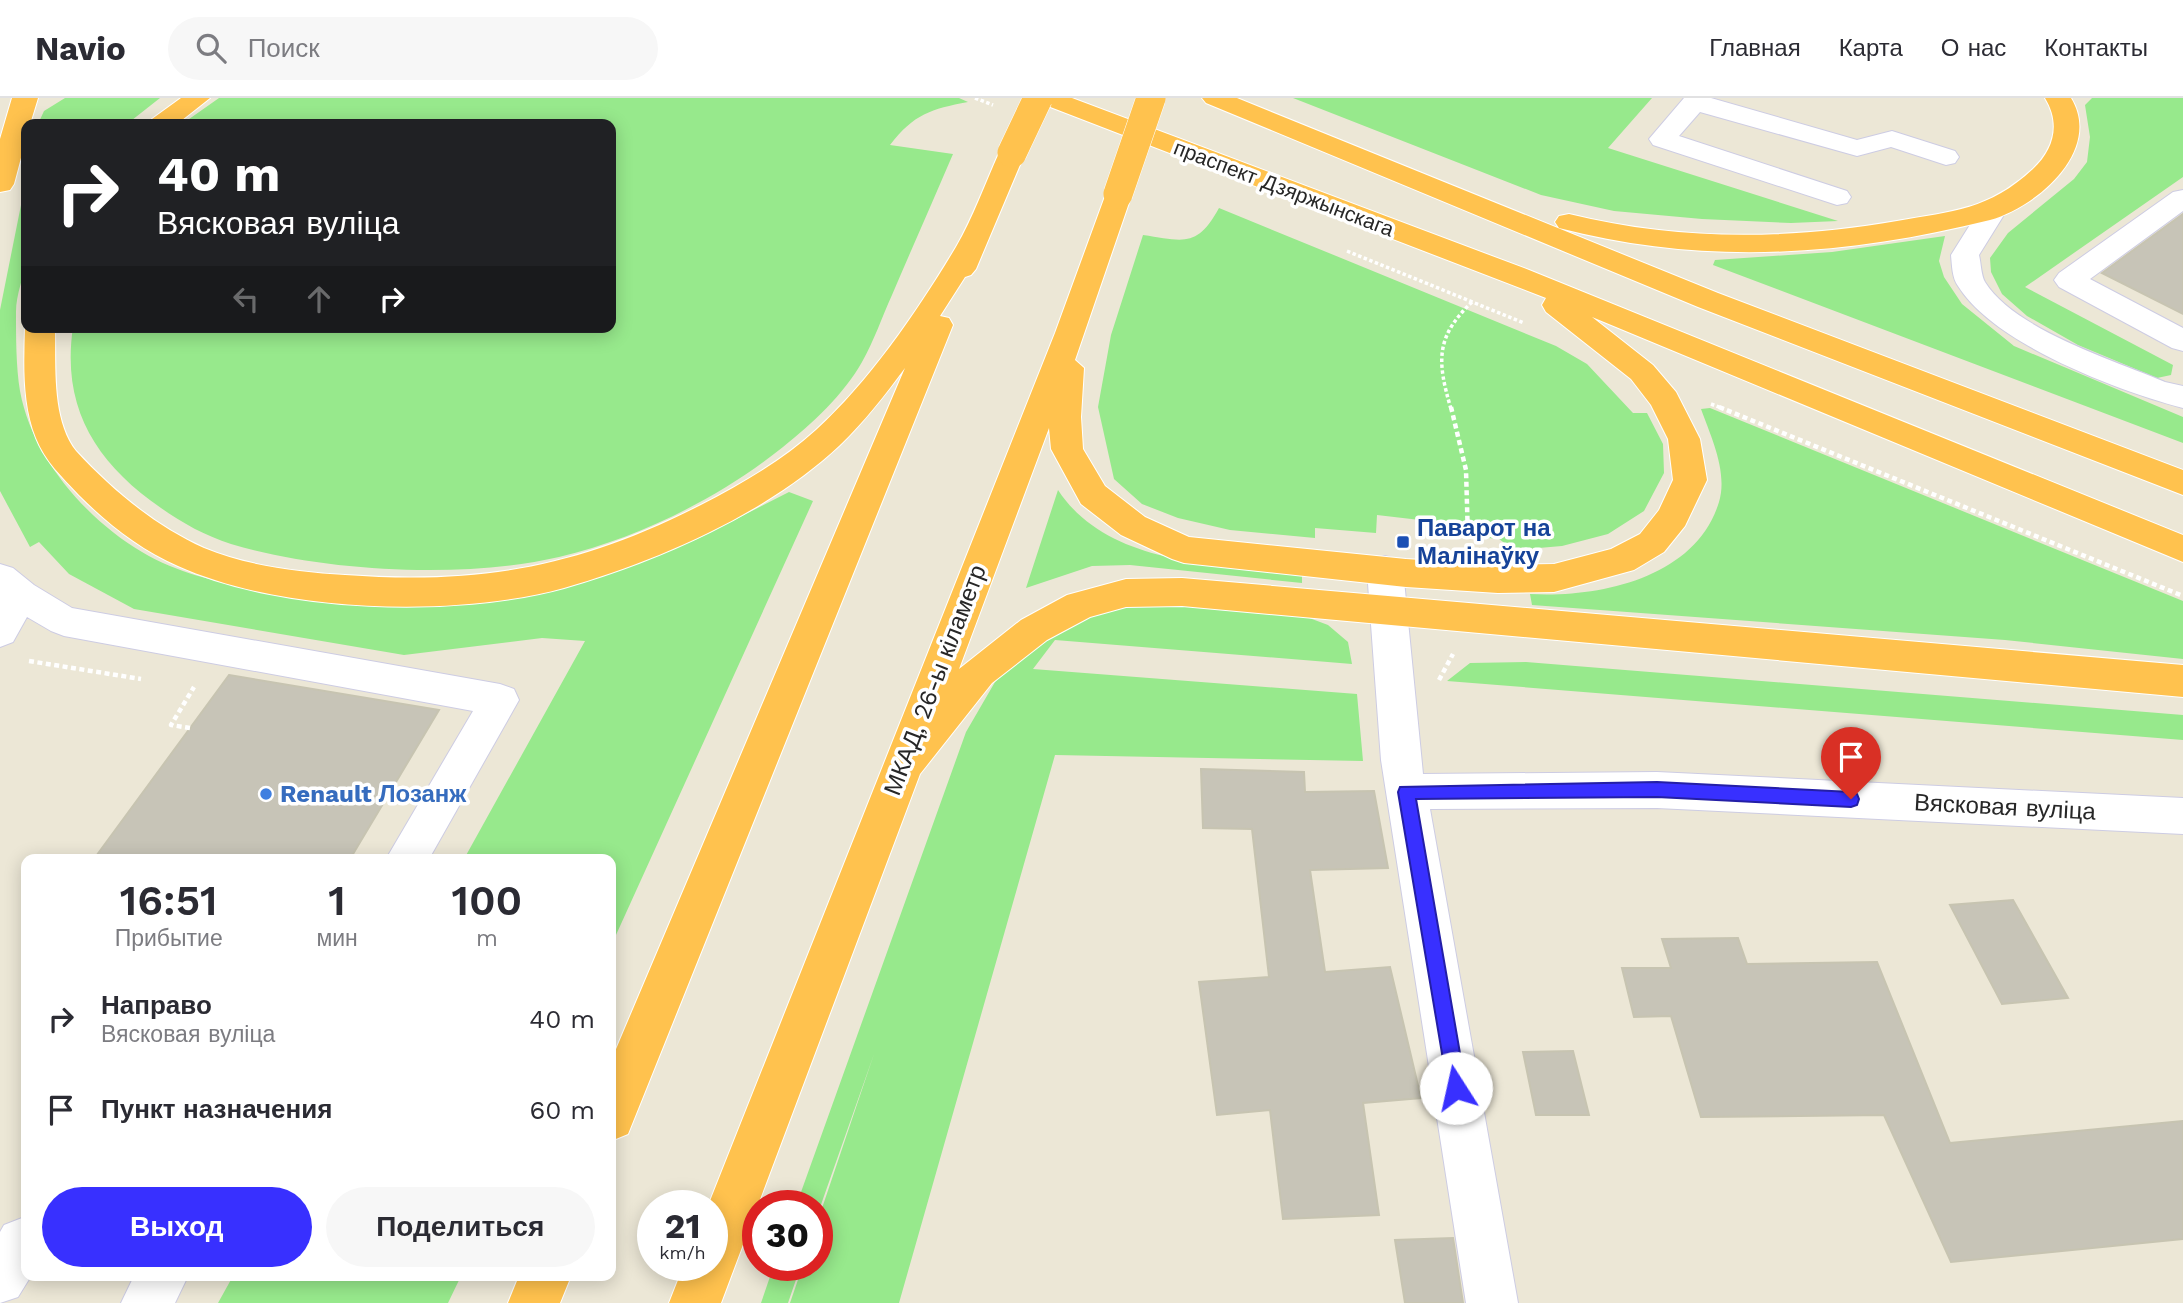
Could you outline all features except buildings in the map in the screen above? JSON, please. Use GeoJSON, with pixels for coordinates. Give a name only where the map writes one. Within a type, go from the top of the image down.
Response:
{"type":"FeatureCollection","features":[{"type":"Feature","properties":{"kind":"highway"},"geometry":{"type":"LineString","coordinates":[[0,184],[25,98]]}},
{"type":"Feature","properties":{"kind":"highway"},"geometry":{"type":"LineString","coordinates":[[168,119],[197,98]]}},
{"type":"Feature","properties":{"kind":"highway"},"geometry":{"type":"LineString","coordinates":[[616,1105],[971,246],[1038,98]]}},
{"type":"Feature","properties":{"kind":"highway","name":"праспект Дзяржынскага"},"geometry":{"type":"LineString","coordinates":[[1049,98],[1519,276],[2183,548]]}},
{"type":"Feature","properties":{"kind":"highway","name":"МКАД, 26-ы кіламетр"},"geometry":{"type":"LineString","coordinates":[[728,1217],[1070,333],[1150,98]]}},
{"type":"Feature","properties":{"kind":"highway"},"geometry":{"type":"LineString","coordinates":[[1215,98],[1708,300],[2183,483]]}},
{"type":"Feature","properties":{"kind":"highway"},"geometry":{"type":"LineString","coordinates":[[1445,190],[1609,232],[1706,244],[1785,244],[1861,237],[1993,210],[2052,167],[2064,146],[2070,126],[2061,100]]}},
{"type":"Feature","properties":{"kind":"highway"},"geometry":{"type":"LineString","coordinates":[[40,333],[42,402],[58,452],[100,496],[139,529],[208,563],[285,582],[376,590],[449,591],[536,580],[611,559],[744,497],[794,465],[836,430],[898,356],[971,246]]}},
{"type":"Feature","properties":{"kind":"highway"},"geometry":{"type":"LineString","coordinates":[[1070,333],[1065,417],[1067,449],[1093,495],[1133,526],[1184,550],[1385,570],[1539,580],[1573,575],[1621,560],[1652,543],[1673,517],[1690,480],[1684,439],[1665,400],[1642,372],[1519,276]]}},
{"type":"Feature","properties":{"kind":"highway"},"geometry":{"type":"LineString","coordinates":[[902,766],[979,673],[1034,630],[1080,605],[1126,593],[1182,592],[1388,609],[2183,681]]}},
{"type":"Feature","properties":{"kind":"highway"},"geometry":{"type":"LineString","coordinates":[[534,1303],[543,1281]]}},
{"type":"Feature","properties":{"kind":"highway"},"geometry":{"type":"LineString","coordinates":[[695,1303],[704,1281]]}},
{"type":"Feature","properties":{"kind":"street"},"geometry":{"type":"LineString","coordinates":[[1837,197],[1662,139],[1696,100],[1857,148],[1892,139],[1946,157]]}},
{"type":"Feature","properties":{"kind":"street"},"geometry":{"type":"LineString","coordinates":[[2183,198],[2069,280],[2183,341]]}},
{"type":"Feature","properties":{"kind":"street"},"geometry":{"type":"LineString","coordinates":[[1993,210],[1965,255],[1970,284],[1999,314],[2036,339],[2156,390],[2183,397]]}},
{"type":"Feature","properties":{"kind":"street"},"geometry":{"type":"LineString","coordinates":[[1385,570],[1404,776],[1492,1303]]}},
{"type":"Feature","properties":{"kind":"street"},"geometry":{"type":"LineString","coordinates":[[0,632],[11,586],[64,621],[500,700],[410,854]]}},
{"type":"Feature","properties":{"kind":"street","name":"Вясковая вуліца"},"geometry":{"type":"LineString","coordinates":[[1404,776],[2183,816]]}},
{"type":"Feature","properties":{"kind":"street"},"geometry":{"type":"LineString","coordinates":[[147,1303],[159,1281]]}},
{"type":"Feature","properties":{"kind":"path"},"geometry":{"type":"LineString","coordinates":[[1498,579],[1495,553],[1468,550],[1469,489],[1462,445],[1442,383],[1440,354],[1455,315],[1474,300],[1533,327]]}},
{"type":"Feature","properties":{"kind":"path"},"geometry":{"type":"LineString","coordinates":[[1665,400],[1716,404],[2183,596]]}},
{"type":"Feature","properties":{"kind":"path"},"geometry":{"type":"LineString","coordinates":[[1439,681],[1457,647]]}},
{"type":"Feature","properties":{"kind":"path"},"geometry":{"type":"LineString","coordinates":[[26,660],[144,679]]}},
{"type":"Feature","properties":{"kind":"path"},"geometry":{"type":"LineString","coordinates":[[183,685],[196,688],[171,725],[190,728]]}},
{"type":"Feature","properties":{"kind":"green space"},"geometry":{"type":"Polygon","coordinates":[[[65,98],[160,98],[133,119],[40,119],[44,111],[65,98]]]}},
{"type":"Feature","properties":{"kind":"green space"},"geometry":{"type":"Polygon","coordinates":[[[219,98],[959,98],[968,102],[924,114],[907,126],[890,145],[953,154],[866,354],[846,386],[805,429],[758,466],[705,499],[619,539],[559,557],[522,564],[438,570],[351,566],[268,554],[212,537],[169,514],[118,472],[88,431],[78,408],[73,383],[73,333],[616,333],[616,119],[189,119],[219,98]]]}},
{"type":"Feature","properties":{"kind":"green space"},"geometry":{"type":"Polygon","coordinates":[[[1293,98],[1652,98],[1608,148],[1838,221],[1791,223],[1702,219],[1614,211],[1541,195],[1293,98]]]}},
{"type":"Feature","properties":{"kind":"green space"},"geometry":{"type":"Polygon","coordinates":[[[2092,98],[2183,98],[2183,177],[2025,287],[2173,365],[2171,375],[2157,378],[2078,345],[2027,316],[2002,294],[1991,272],[1990,258],[2008,233],[2074,179],[2087,162],[2090,137],[2085,105],[2092,98]]]}},
{"type":"Feature","properties":{"kind":"green space"},"geometry":{"type":"Polygon","coordinates":[[[21,205],[21,282],[16,305],[16,352],[20,391],[26,416],[36,439],[64,484],[101,522],[121,538],[156,560],[217,581],[263,591],[622,567],[697,539],[789,492],[813,501],[616,935],[616,854],[467,854],[585,641],[542,638],[404,655],[134,609],[69,574],[39,542],[30,547],[0,491],[0,310],[21,205]]]}},
{"type":"Feature","properties":{"kind":"green space"},"geometry":{"type":"Polygon","coordinates":[[[1219,208],[1556,346],[1587,364],[1633,413],[1647,413],[1663,444],[1664,473],[1644,511],[1608,534],[1562,546],[1514,550],[1499,539],[1438,533],[1437,522],[1377,515],[1376,533],[1315,528],[1315,538],[1230,530],[1178,518],[1142,504],[1114,479],[1098,407],[1111,335],[1143,235],[1188,239],[1204,230],[1219,208]]]}},
{"type":"Feature","properties":{"kind":"green space"},"geometry":{"type":"Polygon","coordinates":[[[1945,236],[1939,261],[1944,277],[1962,304],[2014,346],[2183,417],[2183,443],[1713,265],[1715,260],[1832,252],[1945,236]]]}},
{"type":"Feature","properties":{"kind":"green space"},"geometry":{"type":"Polygon","coordinates":[[[1710,408],[2183,601],[2183,659],[2005,640],[1532,605],[1530,594],[1585,592],[1642,578],[1667,566],[1689,549],[1707,528],[1721,491],[1720,467],[1701,409],[1710,408]]]}},
{"type":"Feature","properties":{"kind":"green space"},"geometry":{"type":"Polygon","coordinates":[[[1058,490],[1080,515],[1106,534],[1136,548],[1202,563],[1302,574],[1302,583],[1130,565],[1092,566],[1026,588],[1058,490]]]}},
{"type":"Feature","properties":{"kind":"green space"},"geometry":{"type":"Polygon","coordinates":[[[1128,601],[1304,616],[1328,625],[1348,642],[1352,664],[1055,640],[1033,669],[1357,694],[1363,761],[1055,755],[899,1303],[790,1303],[798,1281],[833,1281],[833,1190],[828,1190],[874,1054],[826,1190],[802,1190],[966,732],[995,682],[1025,651],[1064,623],[1128,601]]]}},
{"type":"Feature","properties":{"kind":"green space"},"geometry":{"type":"Polygon","coordinates":[[[1526,662],[2183,715],[2183,740],[1447,681],[1470,663],[1526,662]]]}},
{"type":"Feature","properties":{"kind":"green space"},"geometry":{"type":"Polygon","coordinates":[[[230,1281],[459,1281],[448,1303],[218,1303],[230,1281]]]}},
{"type":"Feature","properties":{"kind":"green space"},"geometry":{"type":"Polygon","coordinates":[[[769,1281],[796,1281],[788,1303],[761,1303],[769,1281]]]}},
{"type":"Feature","properties":{"kind":"place","name":"Паварот на Малінаўку"},"geometry":{"type":"Point","coordinates":[1403,542]}},
{"type":"Feature","properties":{"kind":"place","name":"Renault Лозанж"},"geometry":{"type":"Point","coordinates":[266,794]}},
{"type":"Feature","properties":{"kind":"route"},"geometry":{"type":"LineString","coordinates":[[1456,1088],[1406,792],[1657,790],[1851,799]]}}]}
